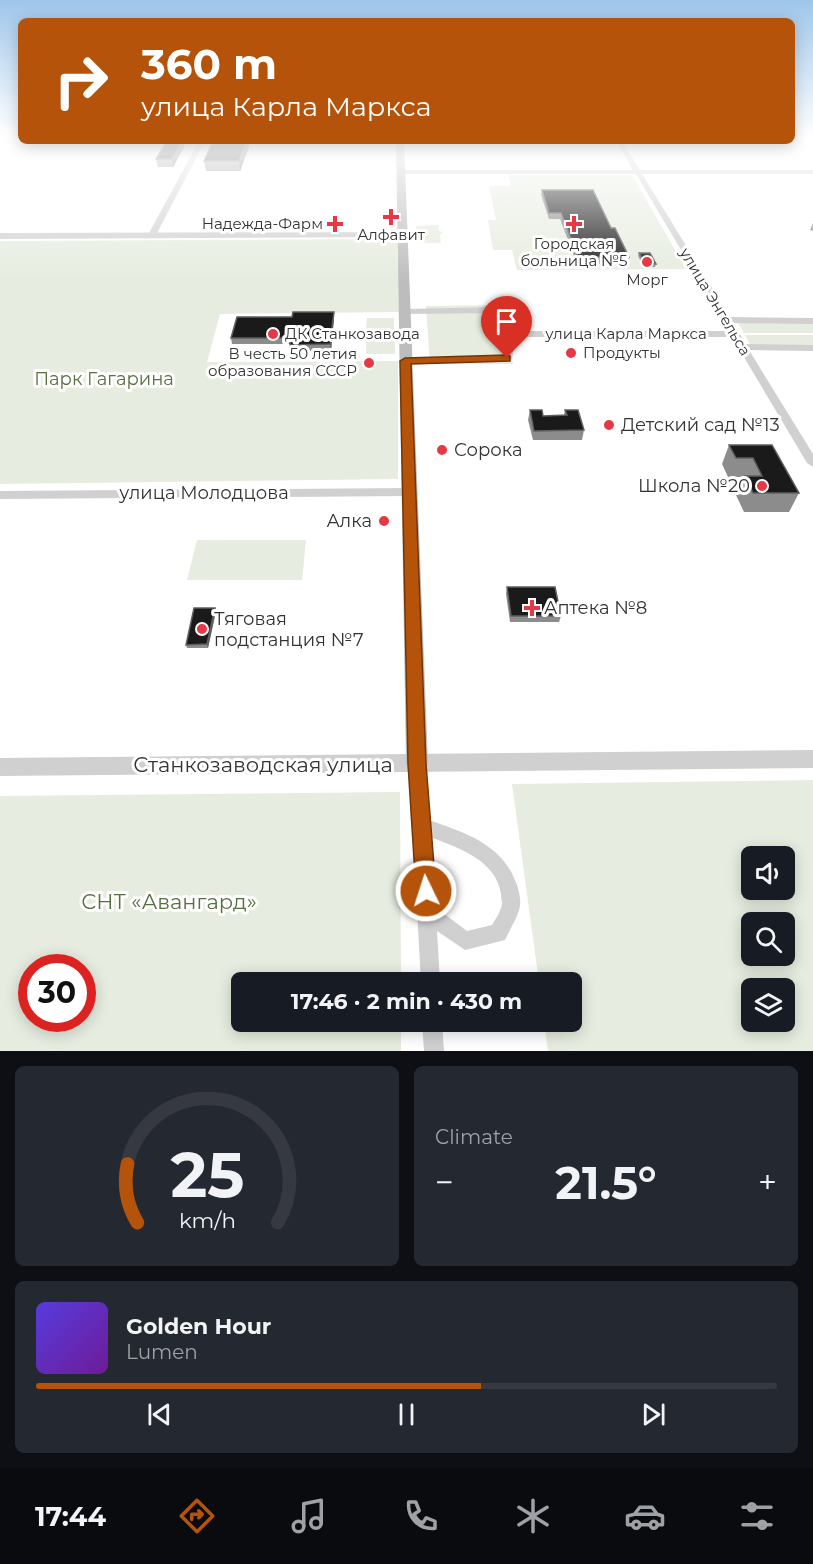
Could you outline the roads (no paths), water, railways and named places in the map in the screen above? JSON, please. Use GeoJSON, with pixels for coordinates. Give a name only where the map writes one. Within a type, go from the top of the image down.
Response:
{"type":"FeatureCollection","features":[{"type":"Feature","properties":{"kind":"main road"},"geometry":{"type":"LineString","coordinates":[[402,184],[405,361],[414,593],[417,764]]}},
{"type":"Feature","properties":{"kind":"street"},"geometry":{"type":"LineString","coordinates":[[152,235],[179,184]]}},
{"type":"Feature","properties":{"kind":"street","name":"улица Энгельса"},"geometry":{"type":"LineString","coordinates":[[645,184],[725,321],[813,463]]}},
{"type":"Feature","properties":{"kind":"street"},"geometry":{"type":"LineString","coordinates":[[0,236],[404,234]]}},
{"type":"Feature","properties":{"kind":"street","name":"улица Карла Маркса"},"geometry":{"type":"LineString","coordinates":[[405,312],[499,310],[506,327],[519,334],[734,334]]}},
{"type":"Feature","properties":{"kind":"street","name":"улица Карла Маркса"},"geometry":{"type":"LineString","coordinates":[[725,321],[813,321]]}},
{"type":"Feature","properties":{"kind":"street","name":"улица Карла Маркса"},"geometry":{"type":"LineString","coordinates":[[405,361],[507,358],[510,342],[519,334]]}},
{"type":"Feature","properties":{"kind":"street"},"geometry":{"type":"LineString","coordinates":[[742,347],[813,348]]}},
{"type":"Feature","properties":{"kind":"street","name":"улица Молодцова"},"geometry":{"type":"LineString","coordinates":[[0,495],[409,492]]}},
{"type":"Feature","properties":{"kind":"street","name":"Станкозаводская улица"},"geometry":{"type":"LineString","coordinates":[[0,767],[813,759]]}},
{"type":"Feature","properties":{"kind":"street"},"geometry":{"type":"LineString","coordinates":[[417,764],[431,972]]}},
{"type":"Feature","properties":{"kind":"street"},"geometry":{"type":"LineString","coordinates":[[422,826],[480,848],[503,870],[511,904],[498,933],[465,941],[428,913]]}},
{"type":"Feature","properties":{"kind":"street"},"geometry":{"type":"LineString","coordinates":[[433,1032],[434,1051]]}},
{"type":"Feature","properties":{"kind":"place","name":"Алфавит"},"geometry":{"type":"Point","coordinates":[391,217]}},
{"type":"Feature","properties":{"kind":"place","name":"Надежда-Фарм"},"geometry":{"type":"Point","coordinates":[335,224]}},
{"type":"Feature","properties":{"kind":"place","name":"Городская больница №5"},"geometry":{"type":"Point","coordinates":[574,224]}},
{"type":"Feature","properties":{"kind":"place","name":"Морг"},"geometry":{"type":"Point","coordinates":[647,262]}},
{"type":"Feature","properties":{"kind":"place","name":"ДК Станкозавода"},"geometry":{"type":"Point","coordinates":[273,334]}},
{"type":"Feature","properties":{"kind":"place","name":"Продукты"},"geometry":{"type":"Point","coordinates":[571,353]}},
{"type":"Feature","properties":{"kind":"place","name":"В честь 50 летия образования СССР"},"geometry":{"type":"Point","coordinates":[369,363]}},
{"type":"Feature","properties":{"kind":"place","name":"Детский сад №13"},"geometry":{"type":"Point","coordinates":[609,425]}},
{"type":"Feature","properties":{"kind":"place","name":"Сорока"},"geometry":{"type":"Point","coordinates":[442,450]}},
{"type":"Feature","properties":{"kind":"place","name":"Школа №20"},"geometry":{"type":"Point","coordinates":[762,486]}},
{"type":"Feature","properties":{"kind":"place","name":"Алка"},"geometry":{"type":"Point","coordinates":[384,521]}},
{"type":"Feature","properties":{"kind":"place","name":"Аптека №8"},"geometry":{"type":"Point","coordinates":[532,608]}},
{"type":"Feature","properties":{"kind":"place","name":"Тяговая подстанция №7"},"geometry":{"type":"Point","coordinates":[202,629]}},
{"type":"Feature","properties":{"kind":"park label","name":"Парк Гагарина"},"geometry":{"type":"Point","coordinates":[104,379]}},
{"type":"Feature","properties":{"kind":"park label","name":"СНТ «Авангард»"},"geometry":{"type":"Point","coordinates":[169,902]}}]}
